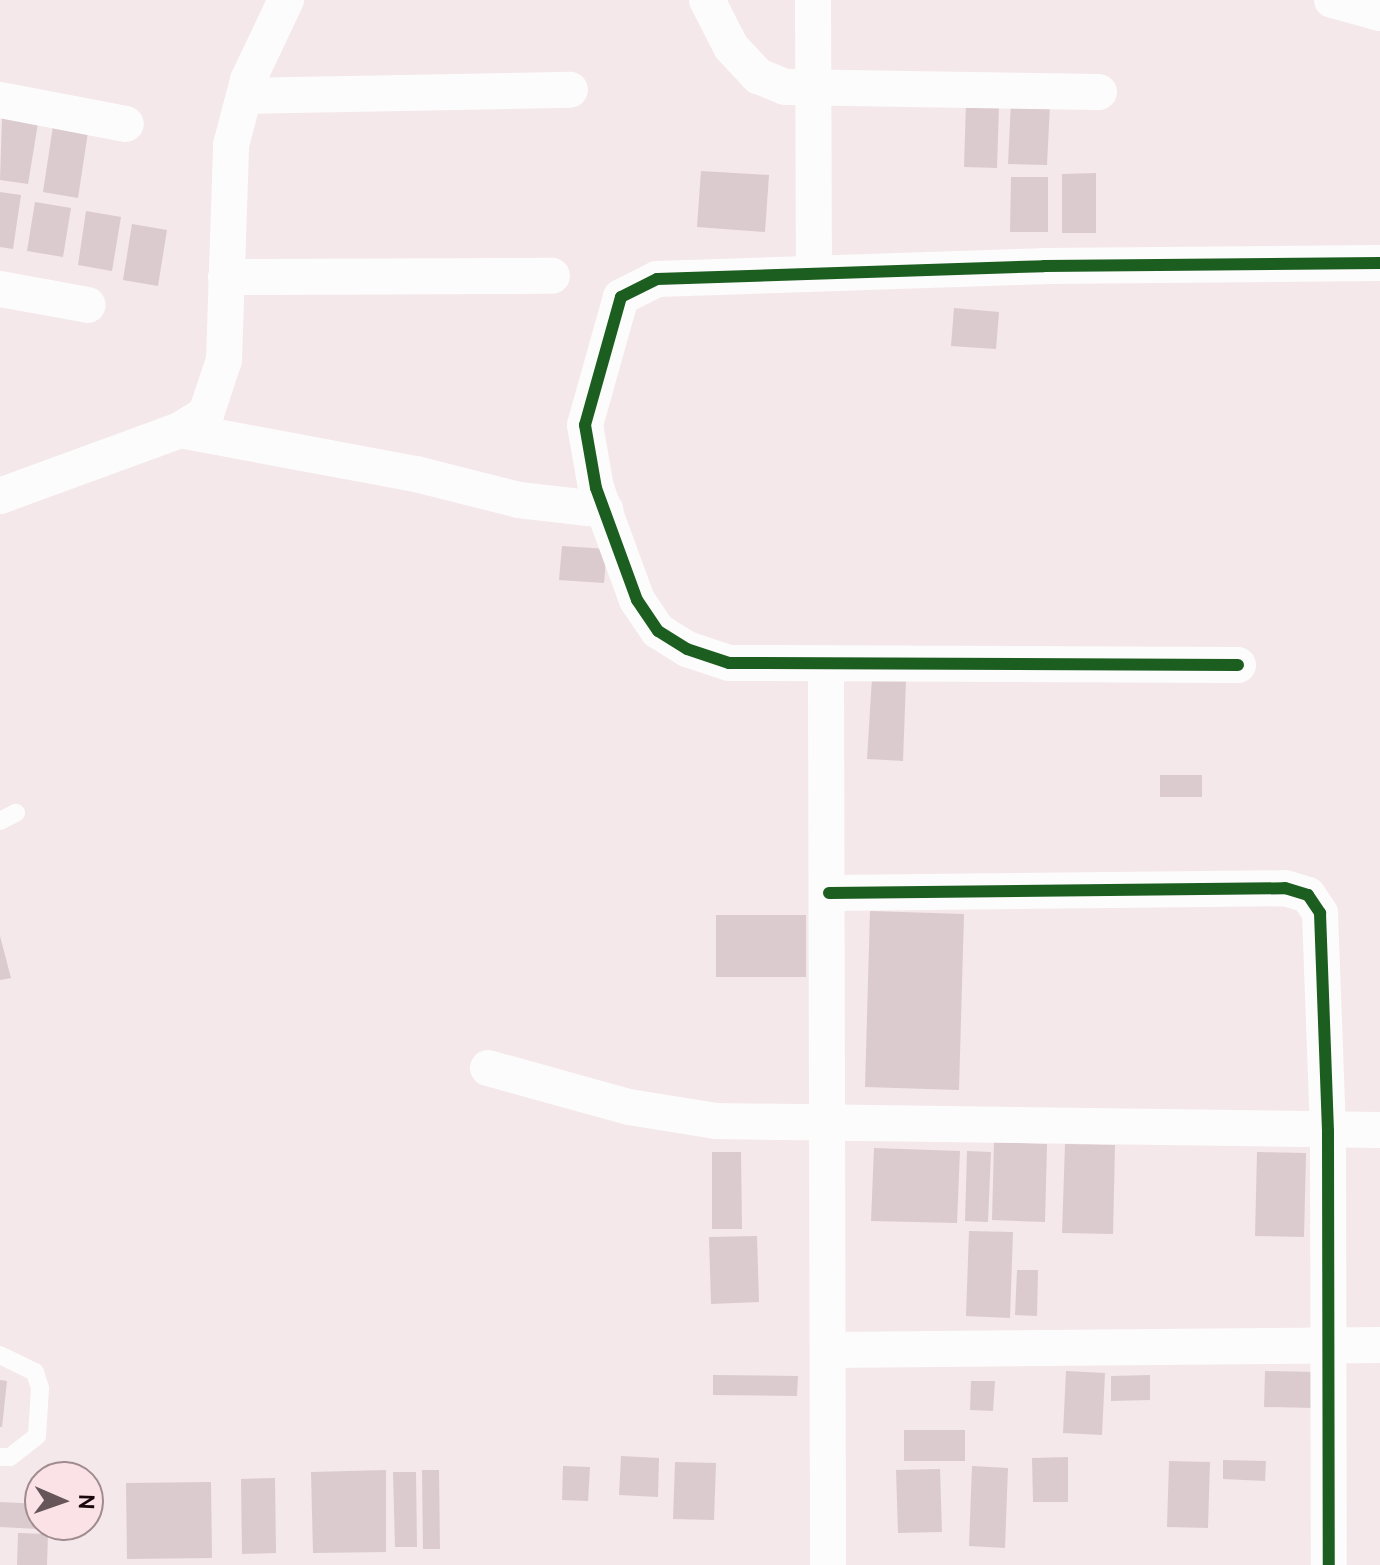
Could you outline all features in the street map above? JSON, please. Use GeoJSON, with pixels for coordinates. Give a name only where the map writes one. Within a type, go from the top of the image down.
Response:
{"type":"FeatureCollection","features":[{"type":"Feature","properties":{"kind":"street"},"geometry":{"type":"LineString","coordinates":[[0,496],[180,430],[206,414],[217,393],[224,360],[231,145],[244,96],[286,0]]}},
{"type":"Feature","properties":{"kind":"street"},"geometry":{"type":"LineString","coordinates":[[707,0],[731,47],[758,76],[785,87],[1099,92]]}},
{"type":"Feature","properties":{"kind":"street"},"geometry":{"type":"LineString","coordinates":[[813,0],[814,273]]}},
{"type":"Feature","properties":{"kind":"street"},"geometry":{"type":"LineString","coordinates":[[1332,0],[1380,13]]}},
{"type":"Feature","properties":{"kind":"street"},"geometry":{"type":"LineString","coordinates":[[244,96],[570,90]]}},
{"type":"Feature","properties":{"kind":"street"},"geometry":{"type":"LineString","coordinates":[[0,100],[126,124]]}},
{"type":"Feature","properties":{"kind":"street"},"geometry":{"type":"LineString","coordinates":[[1238,665],[729,663],[687,649],[658,631],[637,600],[605,510],[585,425],[621,297],[657,279],[814,273],[1380,263]]}},
{"type":"Feature","properties":{"kind":"street"},"geometry":{"type":"LineString","coordinates":[[226,277],[552,276]]}},
{"type":"Feature","properties":{"kind":"street"},"geometry":{"type":"LineString","coordinates":[[0,289],[88,305]]}},
{"type":"Feature","properties":{"kind":"street"},"geometry":{"type":"LineString","coordinates":[[180,430],[416,474],[519,500],[605,510]]}},
{"type":"Feature","properties":{"kind":"street"},"geometry":{"type":"LineString","coordinates":[[826,665],[829,893],[828,1565]]}},
{"type":"Feature","properties":{"kind":"street"},"geometry":{"type":"LineString","coordinates":[[829,893],[1285,888],[1308,895],[1320,913],[1328,1131],[1329,1565]]}},
{"type":"Feature","properties":{"kind":"street"},"geometry":{"type":"LineString","coordinates":[[488,1068],[629,1107],[716,1121],[828,1126],[1380,1130]]}},
{"type":"Feature","properties":{"kind":"street"},"geometry":{"type":"LineString","coordinates":[[828,1350],[1380,1345]]}},
{"type":"Feature","properties":{"kind":"lane"},"geometry":{"type":"LineString","coordinates":[[0,1355],[35,1372],[40,1388],[37,1436],[10,1457],[0,1457]]}},
{"type":"Feature","properties":{"kind":"building"},"geometry":{"type":"Polygon","coordinates":[[[1011,102],[1050,104],[1047,165],[1008,164],[1011,102]]]}},
{"type":"Feature","properties":{"kind":"building"},"geometry":{"type":"Polygon","coordinates":[[[966,103],[999,104],[997,168],[964,167],[966,103]]]}},
{"type":"Feature","properties":{"kind":"building"},"geometry":{"type":"Polygon","coordinates":[[[2,118],[38,123],[28,184],[0,180],[2,118]]]}},
{"type":"Feature","properties":{"kind":"building"},"geometry":{"type":"Polygon","coordinates":[[[53,126],[88,132],[78,198],[43,192],[53,126]]]}},
{"type":"Feature","properties":{"kind":"building"},"geometry":{"type":"Polygon","coordinates":[[[701,171],[769,175],[765,232],[697,227],[701,171]]]}},
{"type":"Feature","properties":{"kind":"building"},"geometry":{"type":"Polygon","coordinates":[[[1096,173],[1096,233],[1062,233],[1062,174],[1096,173]]]}},
{"type":"Feature","properties":{"kind":"building"},"geometry":{"type":"Polygon","coordinates":[[[1011,177],[1048,177],[1048,232],[1010,232],[1011,177]]]}},
{"type":"Feature","properties":{"kind":"building"},"geometry":{"type":"Polygon","coordinates":[[[0,192],[21,195],[13,249],[0,247],[0,192]]]}},
{"type":"Feature","properties":{"kind":"building"},"geometry":{"type":"Polygon","coordinates":[[[35,202],[71,208],[63,257],[27,251],[35,202]]]}},
{"type":"Feature","properties":{"kind":"building"},"geometry":{"type":"Polygon","coordinates":[[[86,211],[121,217],[112,271],[78,265],[86,211]]]}},
{"type":"Feature","properties":{"kind":"building"},"geometry":{"type":"Polygon","coordinates":[[[132,224],[167,230],[158,286],[123,280],[132,224]]]}},
{"type":"Feature","properties":{"kind":"building"},"geometry":{"type":"Polygon","coordinates":[[[954,308],[999,312],[996,349],[951,346],[954,308]]]}},
{"type":"Feature","properties":{"kind":"building"},"geometry":{"type":"Polygon","coordinates":[[[562,546],[607,549],[604,583],[559,580],[562,546]]]}},
{"type":"Feature","properties":{"kind":"building"},"geometry":{"type":"Polygon","coordinates":[[[872,678],[906,680],[903,761],[867,759],[872,678]]]}},
{"type":"Feature","properties":{"kind":"building"},"geometry":{"type":"Polygon","coordinates":[[[1160,775],[1202,775],[1202,797],[1160,797],[1160,775]]]}},
{"type":"Feature","properties":{"kind":"building"},"geometry":{"type":"Polygon","coordinates":[[[870,911],[964,914],[959,1090],[865,1087],[870,911]]]}},
{"type":"Feature","properties":{"kind":"building"},"geometry":{"type":"Polygon","coordinates":[[[716,915],[806,915],[806,977],[716,977],[716,915]]]}},
{"type":"Feature","properties":{"kind":"building"},"geometry":{"type":"Polygon","coordinates":[[[0,936],[11,978],[0,980],[0,936]]]}},
{"type":"Feature","properties":{"kind":"building"},"geometry":{"type":"Polygon","coordinates":[[[994,1142],[1047,1144],[1045,1222],[992,1220],[994,1142]]]}},
{"type":"Feature","properties":{"kind":"building"},"geometry":{"type":"Polygon","coordinates":[[[1065,1144],[1115,1145],[1113,1234],[1062,1233],[1065,1144]]]}},
{"type":"Feature","properties":{"kind":"building"},"geometry":{"type":"Polygon","coordinates":[[[874,1148],[960,1151],[957,1223],[871,1221],[874,1148]]]}},
{"type":"Feature","properties":{"kind":"building"},"geometry":{"type":"Polygon","coordinates":[[[967,1151],[991,1152],[988,1222],[965,1221],[967,1151]]]}},
{"type":"Feature","properties":{"kind":"building"},"geometry":{"type":"Polygon","coordinates":[[[712,1152],[741,1152],[742,1229],[712,1229],[712,1152]]]}},
{"type":"Feature","properties":{"kind":"building"},"geometry":{"type":"Polygon","coordinates":[[[1257,1152],[1306,1153],[1304,1237],[1255,1236],[1257,1152]]]}},
{"type":"Feature","properties":{"kind":"building"},"geometry":{"type":"Polygon","coordinates":[[[969,1231],[1013,1232],[1010,1318],[966,1316],[969,1231]]]}},
{"type":"Feature","properties":{"kind":"building"},"geometry":{"type":"Polygon","coordinates":[[[757,1236],[759,1302],[711,1304],[709,1237],[757,1236]]]}},
{"type":"Feature","properties":{"kind":"building"},"geometry":{"type":"Polygon","coordinates":[[[1017,1270],[1038,1270],[1037,1316],[1015,1315],[1017,1270]]]}},
{"type":"Feature","properties":{"kind":"building"},"geometry":{"type":"Polygon","coordinates":[[[1066,1371],[1105,1373],[1102,1435],[1063,1433],[1066,1371]]]}},
{"type":"Feature","properties":{"kind":"building"},"geometry":{"type":"Polygon","coordinates":[[[1265,1371],[1315,1372],[1315,1408],[1264,1407],[1265,1371]]]}},
{"type":"Feature","properties":{"kind":"building"},"geometry":{"type":"Polygon","coordinates":[[[713,1375],[798,1376],[797,1396],[713,1395],[713,1375]]]}},
{"type":"Feature","properties":{"kind":"building"},"geometry":{"type":"Polygon","coordinates":[[[1150,1375],[1150,1400],[1111,1401],[1111,1376],[1150,1375]]]}},
{"type":"Feature","properties":{"kind":"building"},"geometry":{"type":"Polygon","coordinates":[[[0,1380],[7,1381],[2,1427],[0,1427],[0,1380]]]}},
{"type":"Feature","properties":{"kind":"building"},"geometry":{"type":"Polygon","coordinates":[[[971,1381],[995,1381],[993,1411],[970,1410],[971,1381]]]}},
{"type":"Feature","properties":{"kind":"building"},"geometry":{"type":"Polygon","coordinates":[[[904,1430],[965,1430],[965,1461],[904,1461],[904,1430]]]}},
{"type":"Feature","properties":{"kind":"building"},"geometry":{"type":"Polygon","coordinates":[[[621,1456],[659,1458],[658,1497],[619,1495],[621,1456]]]}},
{"type":"Feature","properties":{"kind":"building"},"geometry":{"type":"Polygon","coordinates":[[[1068,1457],[1068,1502],[1033,1502],[1032,1458],[1068,1457]]]}},
{"type":"Feature","properties":{"kind":"building"},"geometry":{"type":"Polygon","coordinates":[[[1223,1460],[1266,1461],[1265,1481],[1223,1479],[1223,1460]]]}},
{"type":"Feature","properties":{"kind":"building"},"geometry":{"type":"Polygon","coordinates":[[[1169,1461],[1210,1462],[1208,1528],[1167,1527],[1169,1461]]]}},
{"type":"Feature","properties":{"kind":"building"},"geometry":{"type":"Polygon","coordinates":[[[675,1462],[716,1463],[714,1520],[673,1519],[675,1462]]]}},
{"type":"Feature","properties":{"kind":"building"},"geometry":{"type":"Polygon","coordinates":[[[563,1466],[590,1467],[588,1501],[562,1500],[563,1466]]]}},
{"type":"Feature","properties":{"kind":"building"},"geometry":{"type":"Polygon","coordinates":[[[972,1466],[1008,1468],[1005,1548],[969,1546],[972,1466]]]}},
{"type":"Feature","properties":{"kind":"building"},"geometry":{"type":"Polygon","coordinates":[[[940,1469],[942,1532],[898,1533],[896,1470],[940,1469]]]}},
{"type":"Feature","properties":{"kind":"building"},"geometry":{"type":"Polygon","coordinates":[[[386,1470],[386,1552],[313,1553],[311,1472],[386,1470]]]}},
{"type":"Feature","properties":{"kind":"building"},"geometry":{"type":"Polygon","coordinates":[[[422,1470],[439,1470],[440,1549],[423,1549],[422,1470]]]}},
{"type":"Feature","properties":{"kind":"building"},"geometry":{"type":"Polygon","coordinates":[[[393,1472],[416,1472],[417,1547],[395,1547],[393,1472]]]}},
{"type":"Feature","properties":{"kind":"building"},"geometry":{"type":"Polygon","coordinates":[[[275,1478],[276,1553],[242,1554],[241,1479],[275,1478]]]}},
{"type":"Feature","properties":{"kind":"building"},"geometry":{"type":"Polygon","coordinates":[[[211,1482],[212,1558],[127,1559],[126,1483],[211,1482]]]}},
{"type":"Feature","properties":{"kind":"building"},"geometry":{"type":"Polygon","coordinates":[[[0,1502],[24,1503],[24,1528],[0,1527],[0,1502]]]}},
{"type":"Feature","properties":{"kind":"building"},"geometry":{"type":"Polygon","coordinates":[[[18,1533],[24,1533],[24,1541],[48,1541],[47,1565],[17,1565],[18,1533]]]}},
{"type":"Feature","properties":{"kind":"cycle path"},"geometry":{"type":"LineString","coordinates":[[1238,665],[729,663],[687,649],[658,631],[637,600],[596,488],[585,425],[621,297],[657,279],[1044,266],[1380,263]]}},
{"type":"Feature","properties":{"kind":"cycle path"},"geometry":{"type":"LineString","coordinates":[[829,893],[1285,888],[1308,895],[1320,913],[1328,1131],[1329,1565]]}}]}
